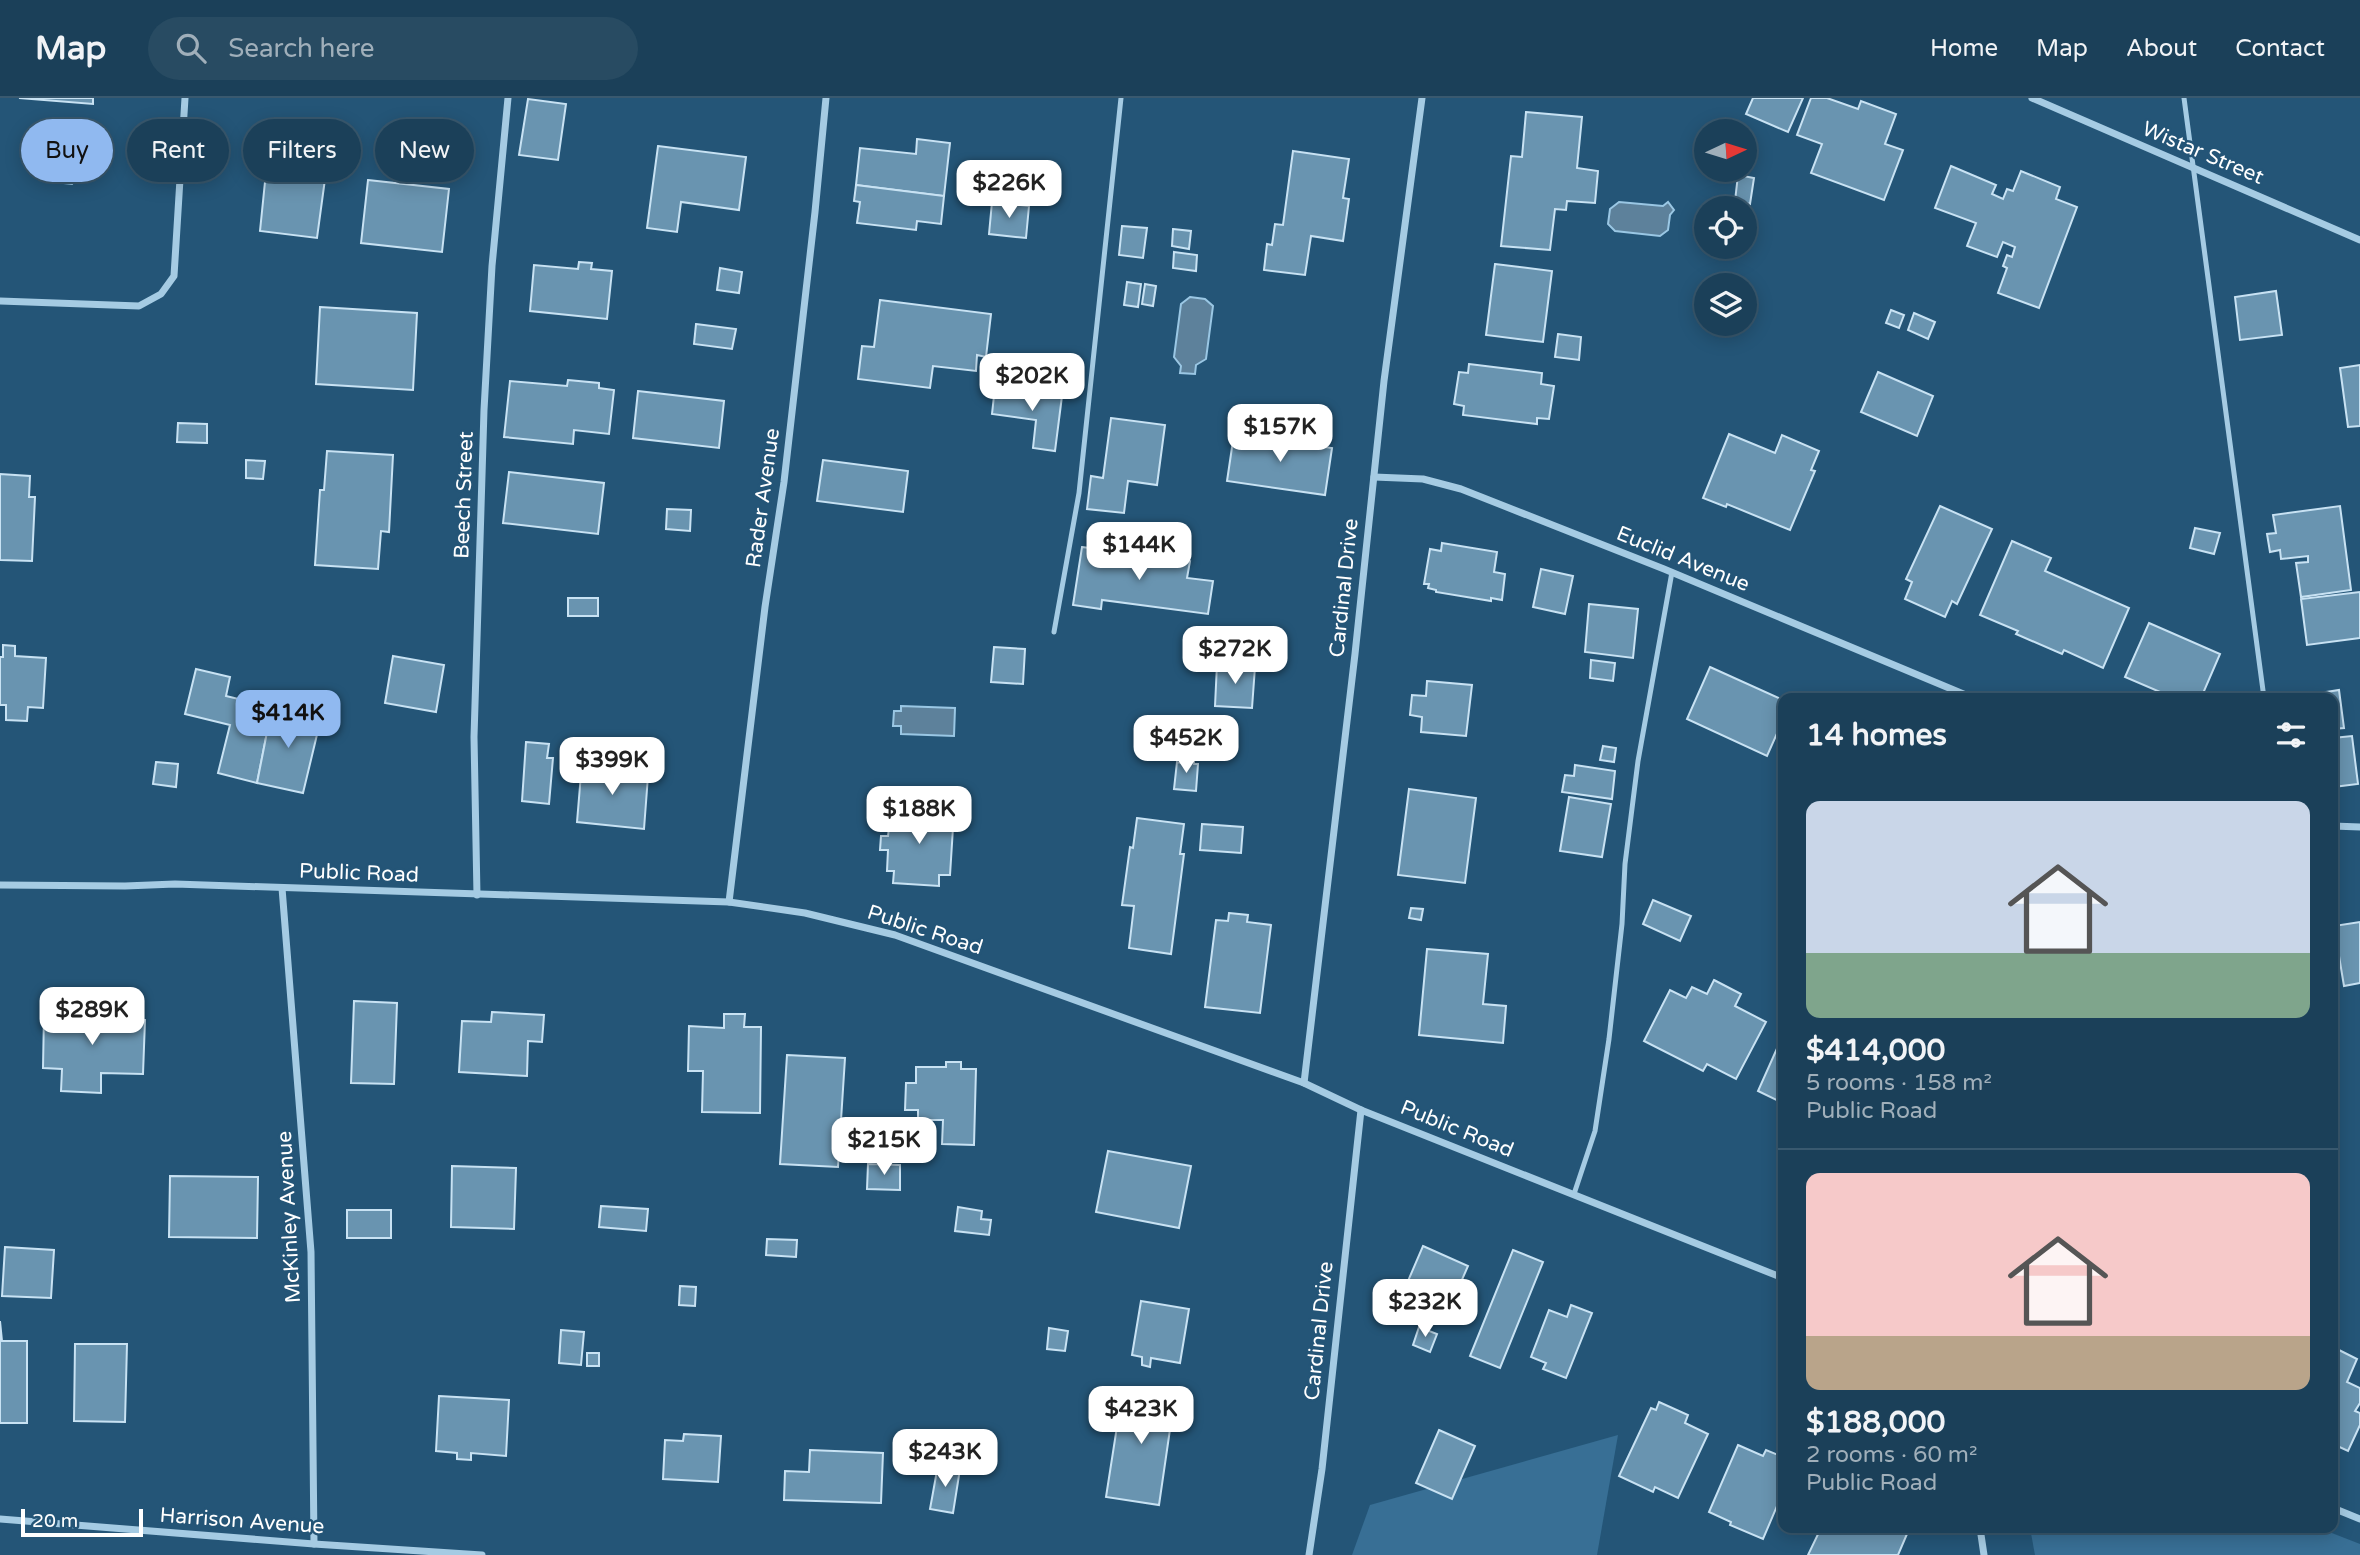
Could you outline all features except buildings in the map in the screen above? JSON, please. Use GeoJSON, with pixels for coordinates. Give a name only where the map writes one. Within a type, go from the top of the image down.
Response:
{"type":"FeatureCollection","features":[{"type":"Feature","properties":{"kind":"street"},"geometry":{"type":"LineString","coordinates":[[0,301],[139,306],[161,294],[174,276],[185,98]]}},
{"type":"Feature","properties":{"kind":"street","name":"Beech Street"},"geometry":{"type":"LineString","coordinates":[[477,895],[474,737],[484,410],[492,265],[508,98]]}},
{"type":"Feature","properties":{"kind":"street","name":"Rader Avenue"},"geometry":{"type":"LineString","coordinates":[[729,902],[816,212],[826,98]]}},
{"type":"Feature","properties":{"kind":"street","name":"Cardinal Drive"},"geometry":{"type":"LineString","coordinates":[[1304,1083],[1384,381],[1422,98]]}},
{"type":"Feature","properties":{"kind":"street","name":"Wistar Street"},"geometry":{"type":"LineString","coordinates":[[2032,98],[2360,240]]}},
{"type":"Feature","properties":{"kind":"street","name":"Euclid Avenue"},"geometry":{"type":"LineString","coordinates":[[1374,477],[1423,479],[1461,489],[1672,572],[1961,693]]}},
{"type":"Feature","properties":{"kind":"street"},"geometry":{"type":"LineString","coordinates":[[2338,826],[2360,827]]}},
{"type":"Feature","properties":{"kind":"street","name":"Public Road"},"geometry":{"type":"LineString","coordinates":[[0,885],[175,884],[729,902],[805,913],[895,936],[1304,1083],[1361,1110],[1778,1276]]}},
{"type":"Feature","properties":{"kind":"street","name":"McKinley Avenue"},"geometry":{"type":"LineString","coordinates":[[282,888],[311,1252],[314,1545]]}},
{"type":"Feature","properties":{"kind":"street","name":"Cardinal Drive"},"geometry":{"type":"LineString","coordinates":[[1309,1555],[1322,1469],[1361,1110]]}},
{"type":"Feature","properties":{"kind":"street"},"geometry":{"type":"LineString","coordinates":[[2338,1510],[2360,1519]]}},
{"type":"Feature","properties":{"kind":"street","name":"Harrison Avenue"},"geometry":{"type":"LineString","coordinates":[[0,1519],[314,1545],[482,1555]]}},
{"type":"Feature","properties":{"kind":"street"},"geometry":{"type":"LineString","coordinates":[[1981,1533],[1984,1555]]}},
{"type":"Feature","properties":{"kind":"lane"},"geometry":{"type":"LineString","coordinates":[[1054,632],[1079,493],[1121,98]]}},
{"type":"Feature","properties":{"kind":"lane"},"geometry":{"type":"LineString","coordinates":[[2184,98],[2263,693]]}},
{"type":"Feature","properties":{"kind":"lane"},"geometry":{"type":"LineString","coordinates":[[1574,1194],[1595,1131],[1622,924],[1625,864],[1638,761],[1672,572]]}},
{"type":"Feature","properties":{"kind":"shaded area"},"geometry":{"type":"Polygon","coordinates":[[[1619,202],[1663,206],[1668,202],[1674,210],[1670,215],[1668,230],[1660,236],[1615,231],[1608,224],[1610,209],[1619,202]]]}},
{"type":"Feature","properties":{"kind":"shaded area"},"geometry":{"type":"Polygon","coordinates":[[[1190,297],[1205,299],[1213,306],[1206,359],[1196,365],[1195,374],[1180,373],[1181,366],[1174,357],[1181,304],[1190,297]]]}},
{"type":"Feature","properties":{"kind":"shaded area"},"geometry":{"type":"Polygon","coordinates":[[[901,706],[955,708],[954,736],[901,734],[901,726],[893,726],[894,711],[901,711],[901,706]]]}},
{"type":"Feature","properties":{"kind":"shaded area"},"geometry":{"type":"Polygon","coordinates":[[[1618,1435],[1597,1555],[1352,1555],[1370,1505],[1618,1435]]]}},
{"type":"Feature","properties":{"kind":"shaded area"},"geometry":{"type":"Polygon","coordinates":[[[2031,1533],[2332,1533],[2360,1544],[2360,1555],[2035,1555],[2031,1533]]]}}]}
